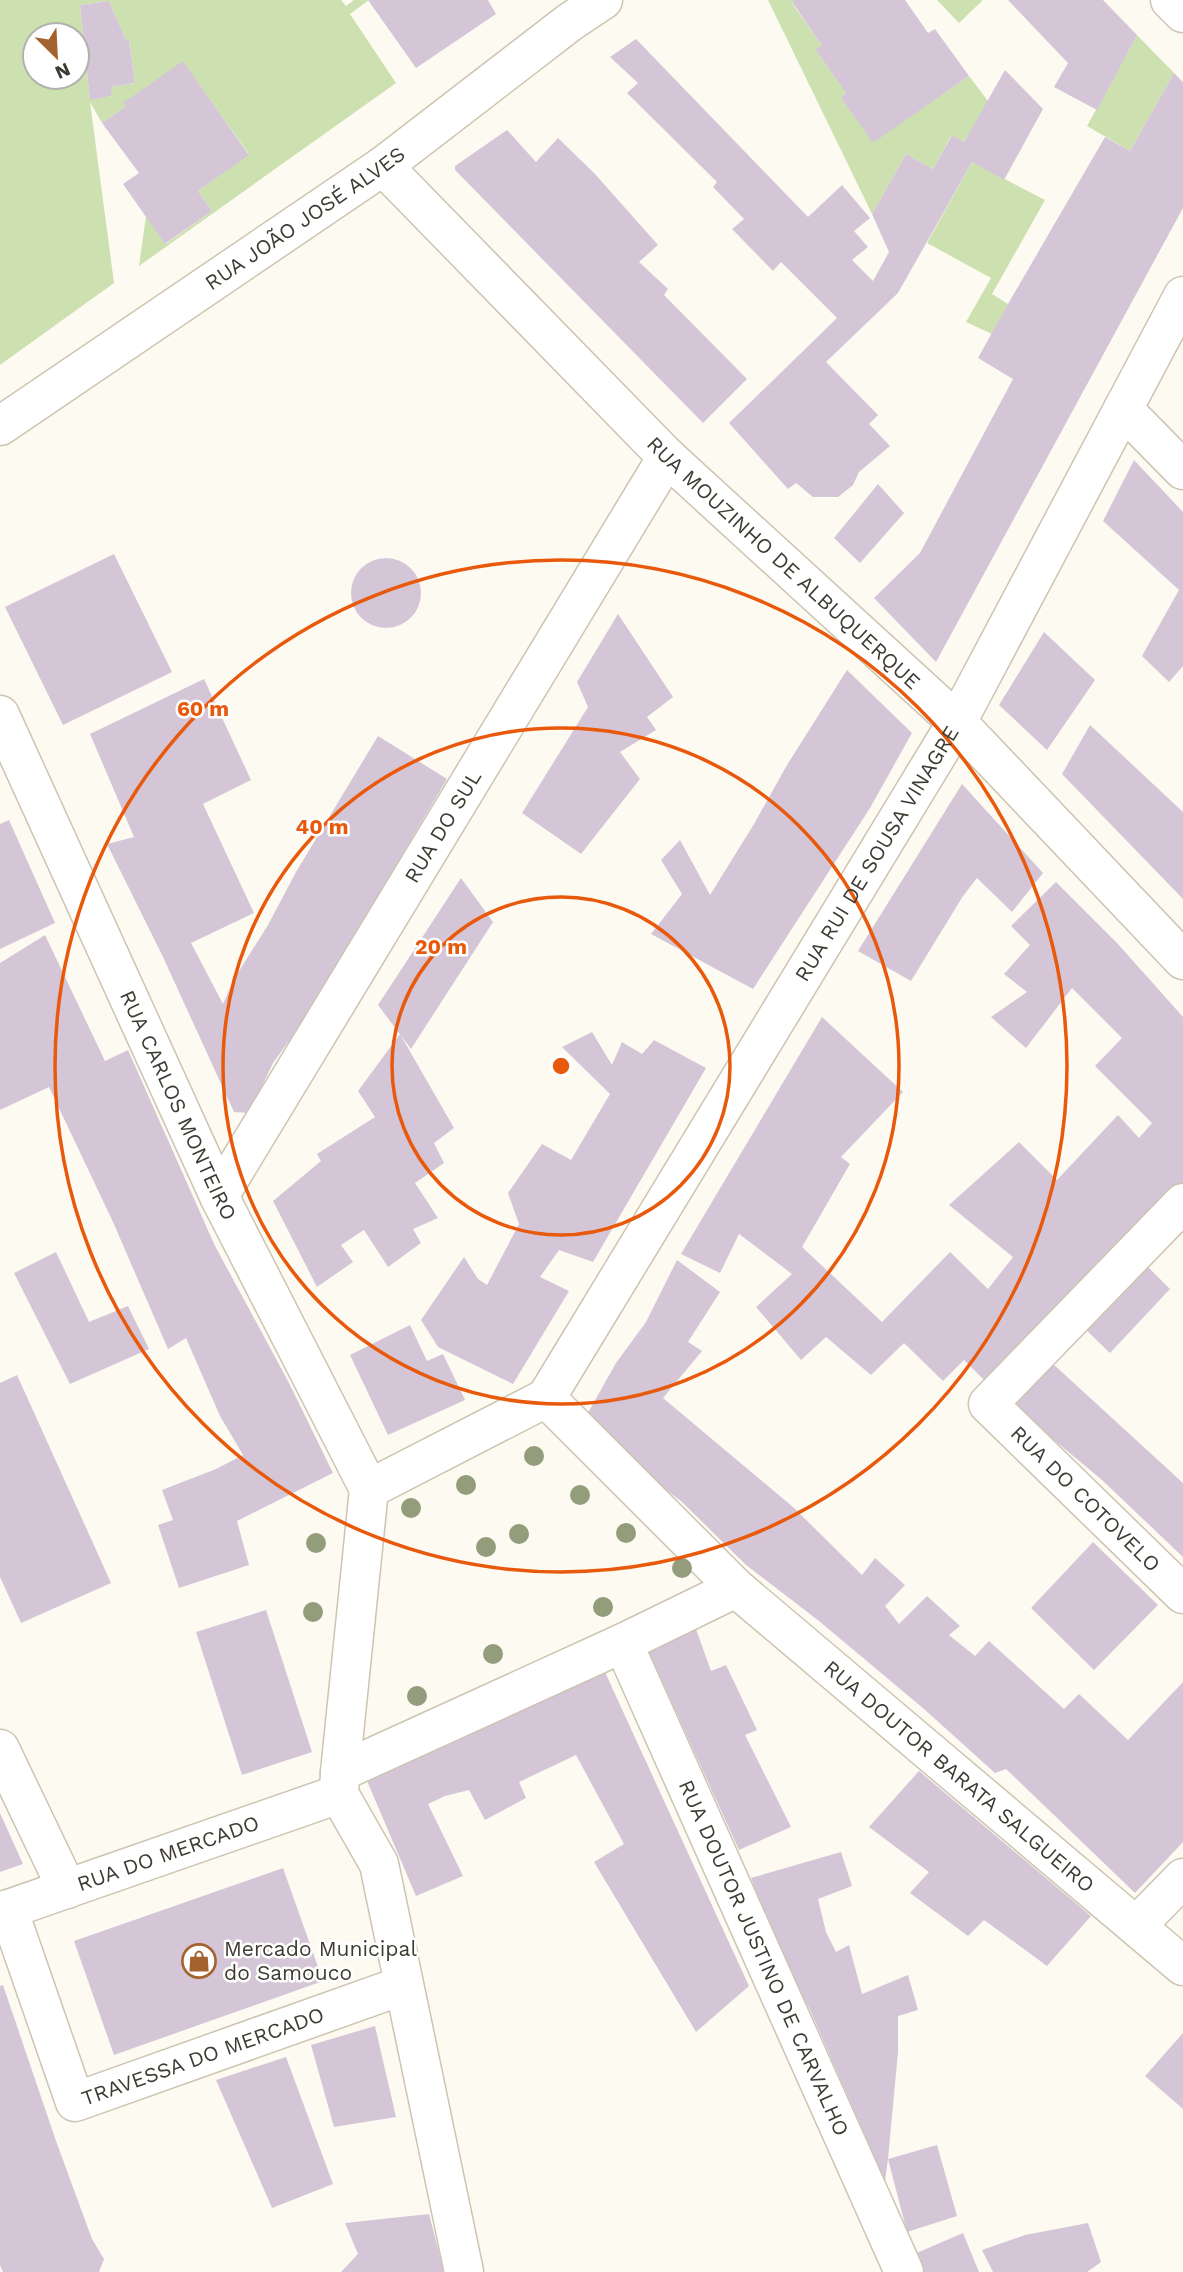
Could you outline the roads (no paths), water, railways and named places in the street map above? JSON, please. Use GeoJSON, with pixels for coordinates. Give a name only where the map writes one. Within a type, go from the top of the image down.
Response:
{"type":"FeatureCollection","features":[{"type":"Feature","properties":{"kind":"street","name":"RUA JOÃO JOSÉ ALVES"},"geometry":{"type":"LineString","coordinates":[[0,426],[383,166],[564,11],[603,0]]}},
{"type":"Feature","properties":{"kind":"street"},"geometry":{"type":"LineString","coordinates":[[1170,0],[1183,13]]}},
{"type":"Feature","properties":{"kind":"street","name":"RUA MOUZINHO DE ALBUQUERQUE"},"geometry":{"type":"LineString","coordinates":[[383,166],[667,457],[957,722],[1183,960]]}},
{"type":"Feature","properties":{"kind":"street","name":"RUA RUI DE SOUSA VINAGRE"},"geometry":{"type":"LineString","coordinates":[[546,1398],[957,722],[1183,296]]}},
{"type":"Feature","properties":{"kind":"street"},"geometry":{"type":"LineString","coordinates":[[1123,409],[1183,470]]}},
{"type":"Feature","properties":{"kind":"street","name":"RUA DO SUL"},"geometry":{"type":"LineString","coordinates":[[219,1196],[667,457]]}},
{"type":"Feature","properties":{"kind":"street","name":"RUA CARLOS MONTEIRO"},"geometry":{"type":"LineString","coordinates":[[0,715],[219,1196],[369,1489]]}},
{"type":"Feature","properties":{"kind":"street","name":"RUA DO COTOVELO"},"geometry":{"type":"LineString","coordinates":[[1183,1203],[988,1404],[1183,1594]]}},
{"type":"Feature","properties":{"kind":"street"},"geometry":{"type":"LineString","coordinates":[[464,2272],[379,1864],[340,1783],[369,1489],[546,1398]]}},
{"type":"Feature","properties":{"kind":"street","name":"RUA DOUTOR BARATA SALGUEIRO"},"geometry":{"type":"LineString","coordinates":[[546,1398],[736,1588],[1183,1966]]}},
{"type":"Feature","properties":{"kind":"street","name":"RUA DO MERCADO"},"geometry":{"type":"LineString","coordinates":[[4,1911],[340,1783],[736,1588]]}},
{"type":"Feature","properties":{"kind":"street","name":"RUA DOUTOR JUSTINO DE CARVALHO"},"geometry":{"type":"LineString","coordinates":[[624,1643],[904,2272]]}},
{"type":"Feature","properties":{"kind":"street"},"geometry":{"type":"LineString","coordinates":[[0,1749],[67,1889]]}},
{"type":"Feature","properties":{"kind":"street"},"geometry":{"type":"LineString","coordinates":[[1137,1925],[1183,1878]]}},
{"type":"Feature","properties":{"kind":"street","name":"TRAVESSA DO MERCADO"},"geometry":{"type":"LineString","coordinates":[[4,1911],[75,2102],[404,1985]]}},
{"type":"Feature","properties":{"kind":"place","name":"Mercado Municipal do Samouco"},"geometry":{"type":"Point","coordinates":[199,1961]}}]}
